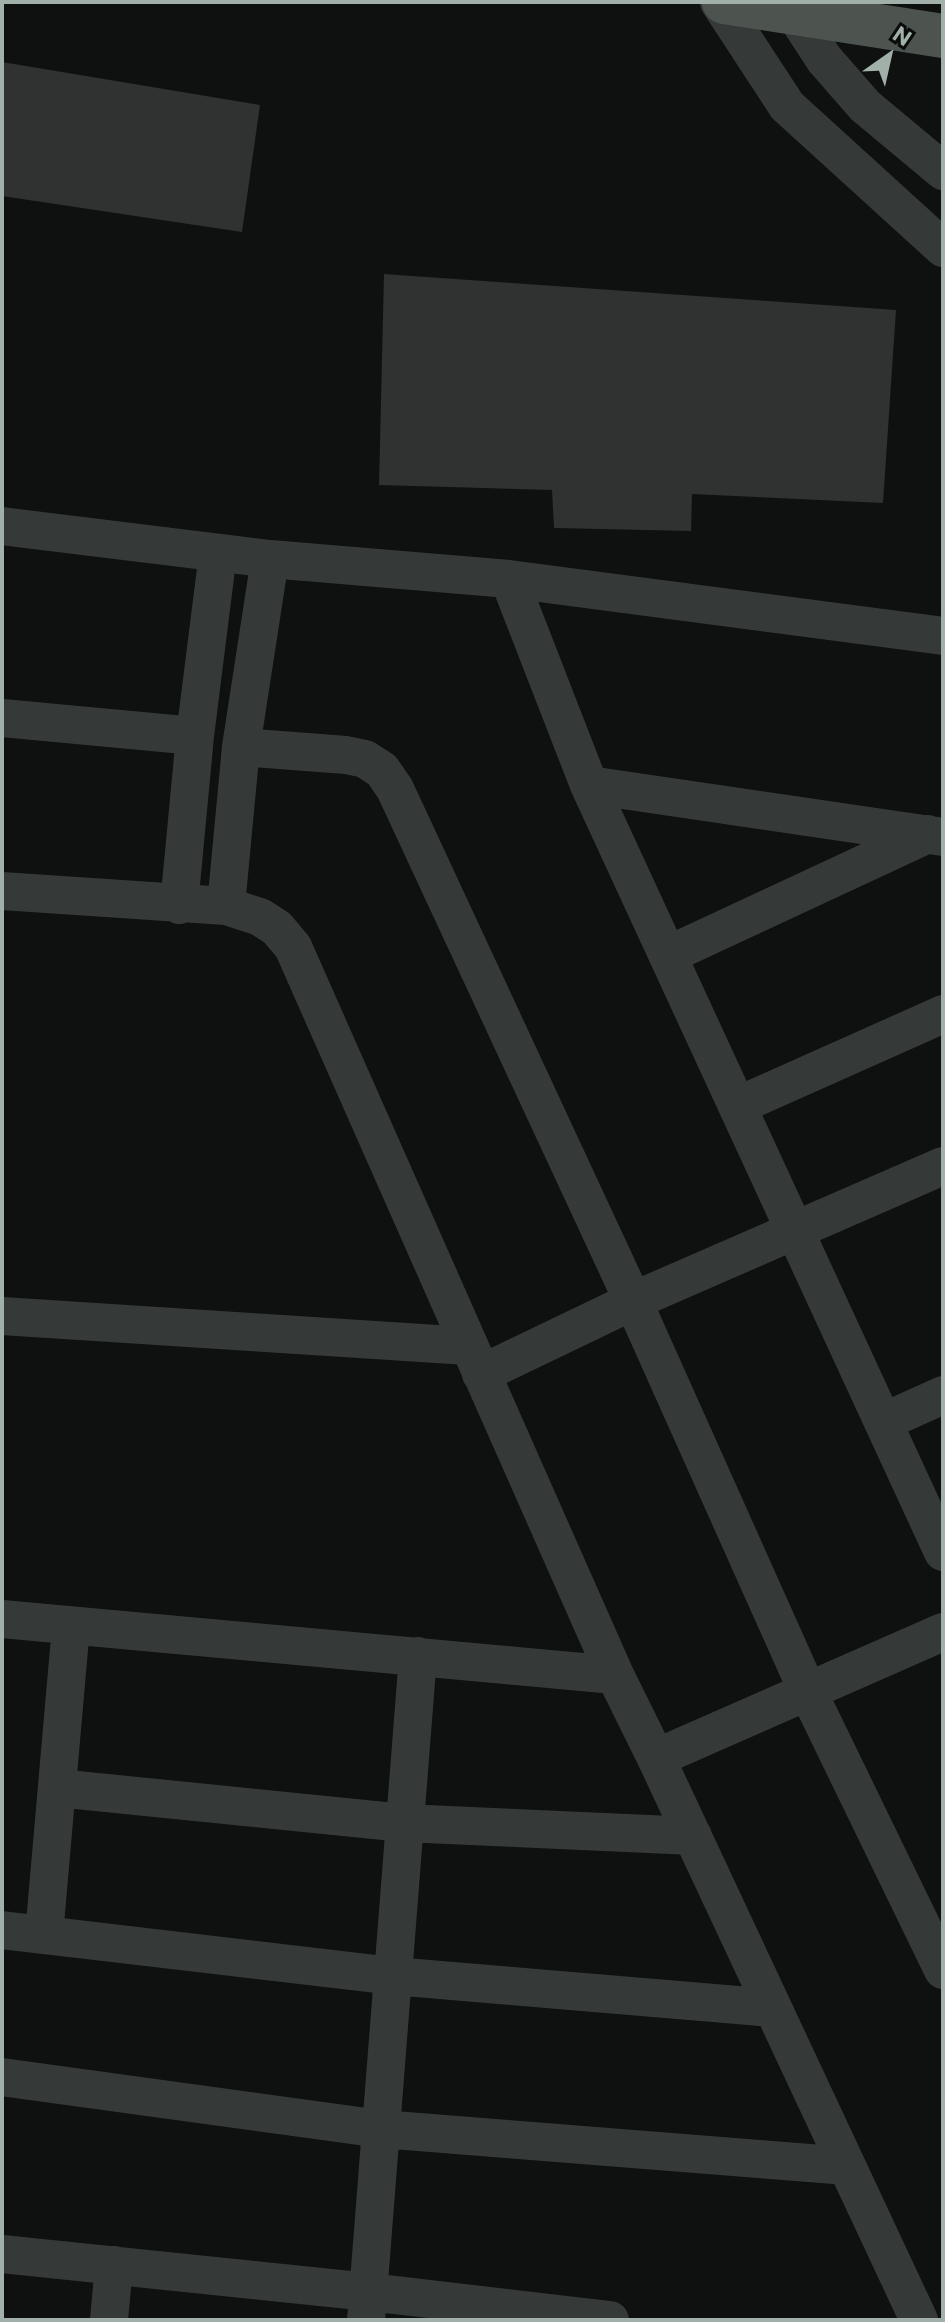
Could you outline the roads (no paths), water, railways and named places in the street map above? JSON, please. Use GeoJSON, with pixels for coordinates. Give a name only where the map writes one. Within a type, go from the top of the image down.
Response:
{"type":"FeatureCollection","features":[{"type":"Feature","properties":{"kind":"main road"},"geometry":{"type":"LineString","coordinates":[[722,2],[790,8],[943,36]]}},
{"type":"Feature","properties":{"kind":"street"},"geometry":{"type":"LineString","coordinates":[[722,2],[787,106],[943,248]]}},
{"type":"Feature","properties":{"kind":"street"},"geometry":{"type":"LineString","coordinates":[[790,8],[824,59],[865,106],[943,171]]}},
{"type":"Feature","properties":{"kind":"street"},"geometry":{"type":"LineString","coordinates":[[2,526],[270,559],[509,579],[943,636]]}},
{"type":"Feature","properties":{"kind":"street"},"geometry":{"type":"LineString","coordinates":[[179,905],[195,736],[218,553]]}},
{"type":"Feature","properties":{"kind":"street"},"geometry":{"type":"LineString","coordinates":[[226,906],[241,747],[270,559]]}},
{"type":"Feature","properties":{"kind":"street"},"geometry":{"type":"LineString","coordinates":[[509,579],[589,785],[943,1552]]}},
{"type":"Feature","properties":{"kind":"street"},"geometry":{"type":"LineString","coordinates":[[2,718],[195,736]]}},
{"type":"Feature","properties":{"kind":"street"},"geometry":{"type":"LineString","coordinates":[[241,747],[365,759],[382,770],[395,789],[633,1301],[808,1692],[943,1970]]}},
{"type":"Feature","properties":{"kind":"street"},"geometry":{"type":"LineString","coordinates":[[589,785],[935,836]]}},
{"type":"Feature","properties":{"kind":"street"},"geometry":{"type":"LineString","coordinates":[[668,955],[935,836]]}},
{"type":"Feature","properties":{"kind":"street"},"geometry":{"type":"LineString","coordinates":[[2,891],[226,906],[260,917],[277,928],[293,947],[615,1675],[919,2320]]}},
{"type":"Feature","properties":{"kind":"street"},"geometry":{"type":"LineString","coordinates":[[737,1106],[943,1014]]}},
{"type":"Feature","properties":{"kind":"street"},"geometry":{"type":"LineString","coordinates":[[2,1316],[475,1360],[633,1301],[943,1166]]}},
{"type":"Feature","properties":{"kind":"street"},"geometry":{"type":"LineString","coordinates":[[883,1422],[943,1395]]}},
{"type":"Feature","properties":{"kind":"street"},"geometry":{"type":"LineString","coordinates":[[2,1619],[615,1675]]}},
{"type":"Feature","properties":{"kind":"street"},"geometry":{"type":"LineString","coordinates":[[44,1935],[71,1626]]}},
{"type":"Feature","properties":{"kind":"street"},"geometry":{"type":"LineString","coordinates":[[656,1758],[943,1632]]}},
{"type":"Feature","properties":{"kind":"street"},"geometry":{"type":"LineString","coordinates":[[367,2306],[418,1656]]}},
{"type":"Feature","properties":{"kind":"street"},"geometry":{"type":"LineString","coordinates":[[57,1788],[404,1823],[693,1836]]}},
{"type":"Feature","properties":{"kind":"street"},"geometry":{"type":"LineString","coordinates":[[2,1930],[393,1976],[773,2008]]}},
{"type":"Feature","properties":{"kind":"street"},"geometry":{"type":"LineString","coordinates":[[2,2077],[381,2129],[847,2166]]}},
{"type":"Feature","properties":{"kind":"street"},"geometry":{"type":"LineString","coordinates":[[2,2254],[114,2265],[367,2306],[610,2320]]}},
{"type":"Feature","properties":{"kind":"street"},"geometry":{"type":"LineString","coordinates":[[109,2320],[114,2265]]}}]}
